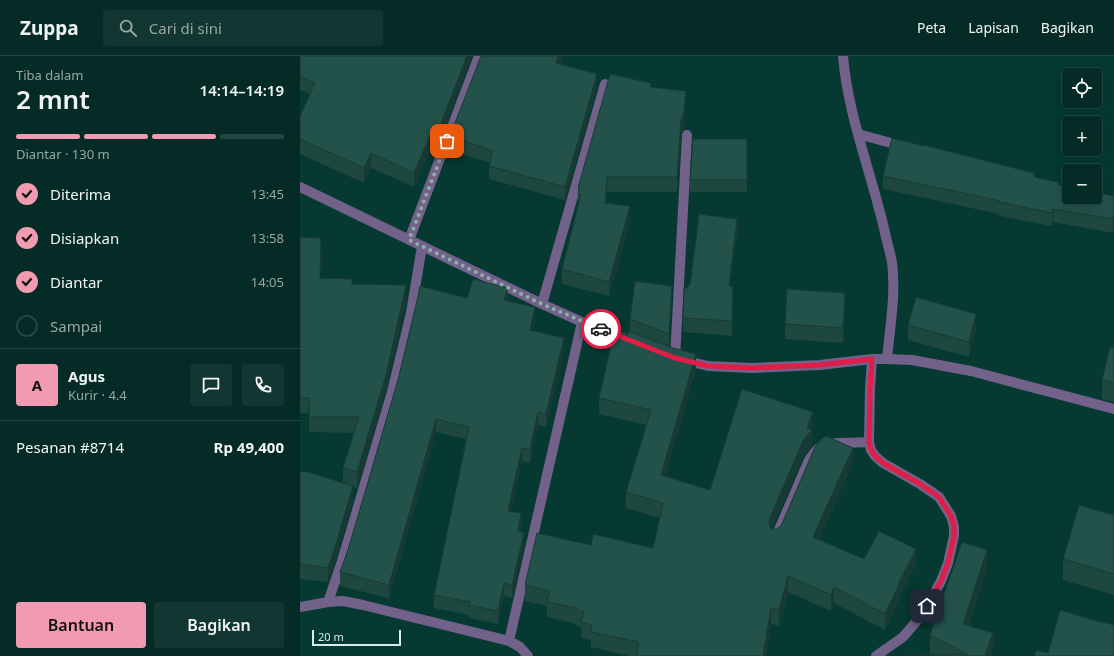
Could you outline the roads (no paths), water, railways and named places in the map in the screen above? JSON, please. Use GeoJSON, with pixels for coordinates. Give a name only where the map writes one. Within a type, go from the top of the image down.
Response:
{"type":"FeatureCollection","features":[{"type":"Feature","properties":{"kind":"street"},"geometry":{"type":"LineString","coordinates":[[409,240],[479,56]]}},
{"type":"Feature","properties":{"kind":"street"},"geometry":{"type":"LineString","coordinates":[[844,56],[845,75],[858,134],[892,262],[893,289],[887,359]]}},
{"type":"Feature","properties":{"kind":"street"},"geometry":{"type":"LineString","coordinates":[[542,304],[605,84]]}},
{"type":"Feature","properties":{"kind":"street"},"geometry":{"type":"LineString","coordinates":[[858,134],[910,148]]}},
{"type":"Feature","properties":{"kind":"street"},"geometry":{"type":"LineString","coordinates":[[687,135],[672,357],[708,366],[752,368],[820,365],[872,359],[912,360],[971,371],[1114,409]]}},
{"type":"Feature","properties":{"kind":"street"},"geometry":{"type":"LineString","coordinates":[[300,187],[542,304],[632,342]]}},
{"type":"Feature","properties":{"kind":"street"},"geometry":{"type":"LineString","coordinates":[[328,602],[342,561],[357,494],[392,392],[411,313],[422,246]]}},
{"type":"Feature","properties":{"kind":"street"},"geometry":{"type":"LineString","coordinates":[[509,641],[582,322]]}},
{"type":"Feature","properties":{"kind":"street"},"geometry":{"type":"LineString","coordinates":[[872,359],[869,442],[871,450],[883,463],[920,484],[939,497],[951,516],[954,526],[954,536],[948,563],[941,581],[927,606],[903,637],[876,656]]}},
{"type":"Feature","properties":{"kind":"street"},"geometry":{"type":"LineString","coordinates":[[775,539],[809,460],[818,449],[833,444],[869,442]]}},
{"type":"Feature","properties":{"kind":"street"},"geometry":{"type":"LineString","coordinates":[[300,608],[328,602],[343,601],[362,605],[509,641],[520,648],[528,656]]}}]}
